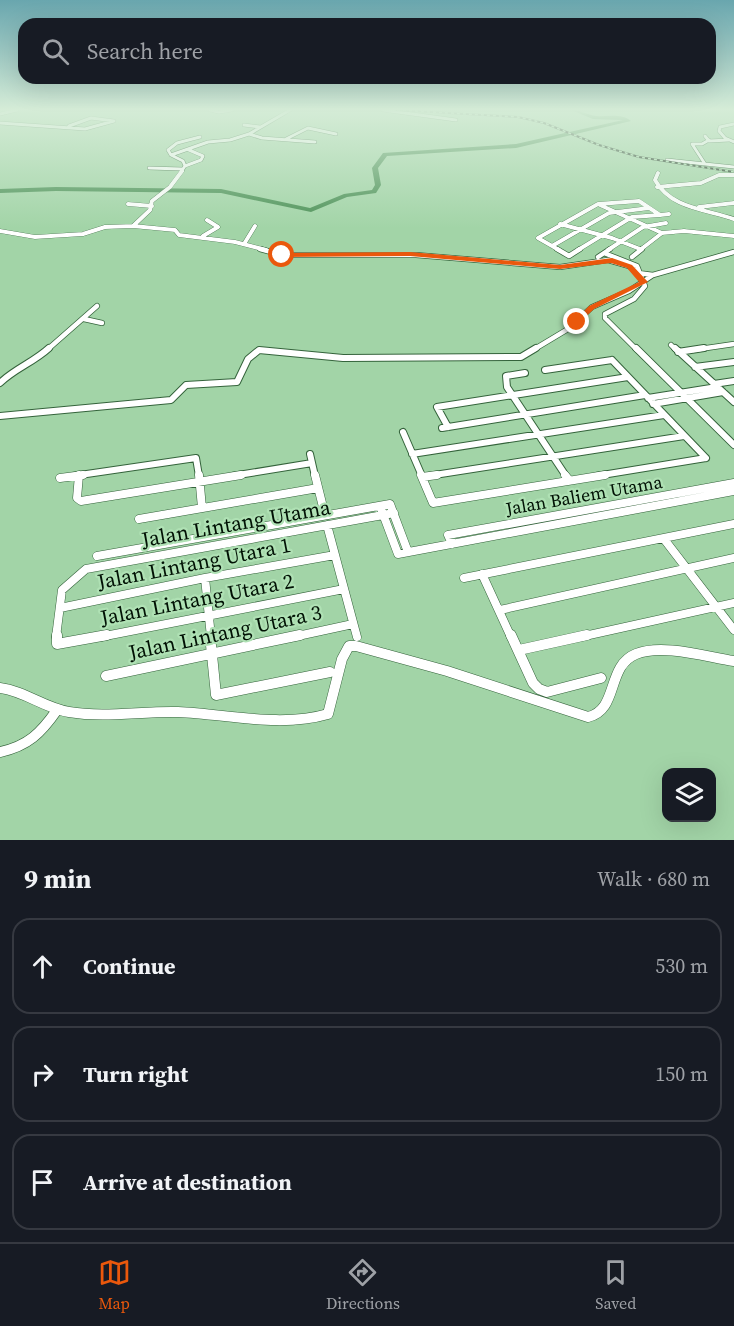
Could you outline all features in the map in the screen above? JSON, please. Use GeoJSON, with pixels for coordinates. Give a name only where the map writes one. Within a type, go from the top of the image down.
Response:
{"type":"FeatureCollection","features":[{"type":"Feature","properties":{"kind":"street"},"geometry":{"type":"LineString","coordinates":[[133,226],[152,206],[152,201],[170,187],[184,167],[184,161],[171,155],[169,149]]}},
{"type":"Feature","properties":{"kind":"street"},"geometry":{"type":"LineString","coordinates":[[695,149],[705,164]]}},
{"type":"Feature","properties":{"kind":"street"},"geometry":{"type":"LineString","coordinates":[[149,168],[184,167],[201,160],[203,156],[188,150],[171,155]]}},
{"type":"Feature","properties":{"kind":"street"},"geometry":{"type":"LineString","coordinates":[[164,168],[177,158]]}},
{"type":"Feature","properties":{"kind":"street"},"geometry":{"type":"LineString","coordinates":[[667,160],[734,167]]}},
{"type":"Feature","properties":{"kind":"street"},"geometry":{"type":"LineString","coordinates":[[658,173],[655,180],[657,187],[673,198],[693,208],[734,219]]}},
{"type":"Feature","properties":{"kind":"street"},"geometry":{"type":"LineString","coordinates":[[657,187],[701,183],[718,175],[734,175]]}},
{"type":"Feature","properties":{"kind":"street"},"geometry":{"type":"LineString","coordinates":[[660,215],[638,200],[598,204],[538,237],[568,256],[630,218],[660,215],[669,214]]}},
{"type":"Feature","properties":{"kind":"street"},"geometry":{"type":"LineString","coordinates":[[693,208],[734,203]]}},
{"type":"Feature","properties":{"kind":"street"},"geometry":{"type":"LineString","coordinates":[[128,204],[152,206]]}},
{"type":"Feature","properties":{"kind":"street"},"geometry":{"type":"LineString","coordinates":[[598,204],[662,233],[684,231],[734,236]]}},
{"type":"Feature","properties":{"kind":"street"},"geometry":{"type":"LineString","coordinates":[[552,246],[614,211],[650,208]]}},
{"type":"Feature","properties":{"kind":"street"},"geometry":{"type":"LineString","coordinates":[[203,237],[218,227],[207,220]]}},
{"type":"Feature","properties":{"kind":"street"},"geometry":{"type":"LineString","coordinates":[[560,224],[605,240],[640,249]]}},
{"type":"Feature","properties":{"kind":"street"},"geometry":{"type":"LineString","coordinates":[[598,257],[647,226],[666,224]]}},
{"type":"Feature","properties":{"kind":"street"},"geometry":{"type":"LineString","coordinates":[[0,231],[35,237],[83,234],[105,227],[133,226],[169,229],[178,231],[180,236],[203,237],[244,244],[287,256],[410,254],[560,267],[612,260],[629,266],[644,282],[641,294],[604,316],[734,445]]}},
{"type":"Feature","properties":{"kind":"street"},"geometry":{"type":"LineString","coordinates":[[244,244],[255,226]]}},
{"type":"Feature","properties":{"kind":"street"},"geometry":{"type":"LineString","coordinates":[[632,257],[662,233]]}},
{"type":"Feature","properties":{"kind":"street"},"geometry":{"type":"LineString","coordinates":[[638,273],[653,275],[734,252]]}},
{"type":"Feature","properties":{"kind":"street"},"geometry":{"type":"LineString","coordinates":[[604,253],[633,264],[639,268],[638,273]]}},
{"type":"Feature","properties":{"kind":"street"},"geometry":{"type":"LineString","coordinates":[[0,416],[171,400],[186,385],[237,382],[249,356],[252,352],[259,350],[343,358],[521,357],[568,329],[592,307],[644,282],[653,275]]}},
{"type":"Feature","properties":{"kind":"street"},"geometry":{"type":"LineString","coordinates":[[0,382],[10,373],[39,357],[97,306]]}},
{"type":"Feature","properties":{"kind":"street"},"geometry":{"type":"LineString","coordinates":[[84,319],[102,323]]}},
{"type":"Feature","properties":{"kind":"street"},"geometry":{"type":"LineString","coordinates":[[678,352],[734,344]]}},
{"type":"Feature","properties":{"kind":"street"},"geometry":{"type":"LineString","coordinates":[[671,345],[734,402]]}},
{"type":"Feature","properties":{"kind":"street"},"geometry":{"type":"LineString","coordinates":[[403,432],[433,503],[706,458],[612,360],[545,370]]}},
{"type":"Feature","properties":{"kind":"street"},"geometry":{"type":"LineString","coordinates":[[695,367],[734,362]]}},
{"type":"Feature","properties":{"kind":"street"},"geometry":{"type":"LineString","coordinates":[[525,373],[506,376],[507,387],[569,480]]}},
{"type":"Feature","properties":{"kind":"street"},"geometry":{"type":"LineString","coordinates":[[628,377],[437,407],[445,427],[525,414],[649,399],[734,381]]}},
{"type":"Feature","properties":{"kind":"street"},"geometry":{"type":"LineString","coordinates":[[649,399],[687,398],[723,392]]}},
{"type":"Feature","properties":{"kind":"street"},"geometry":{"type":"LineString","coordinates":[[412,454],[664,415]]}},
{"type":"Feature","properties":{"kind":"street"},"geometry":{"type":"LineString","coordinates":[[422,477],[684,436]]}},
{"type":"Feature","properties":{"kind":"street"},"geometry":{"type":"LineString","coordinates":[[310,454],[325,515]]}},
{"type":"Feature","properties":{"kind":"street"},"geometry":{"type":"LineString","coordinates":[[60,478],[196,458],[198,459],[202,508]]}},
{"type":"Feature","properties":{"kind":"street"},"geometry":{"type":"LineString","coordinates":[[79,475],[78,500],[312,463]]}},
{"type":"Feature","properties":{"kind":"street","name":"Jalan Baliem Utama"},"geometry":{"type":"LineString","coordinates":[[452,544],[448,535],[734,483]]}},
{"type":"Feature","properties":{"kind":"street"},"geometry":{"type":"LineString","coordinates":[[139,519],[318,488]]}},
{"type":"Feature","properties":{"kind":"street","name":"Jalan Baliem Utama"},"geometry":{"type":"LineString","coordinates":[[383,515],[398,554],[734,490]]}},
{"type":"Feature","properties":{"kind":"street","name":"Jalan Lintang Utama"},"geometry":{"type":"LineString","coordinates":[[60,608],[64,587],[86,569],[393,513],[390,504],[98,556]]}},
{"type":"Feature","properties":{"kind":"street"},"geometry":{"type":"LineString","coordinates":[[380,506],[383,515]]}},
{"type":"Feature","properties":{"kind":"street"},"geometry":{"type":"LineString","coordinates":[[393,513],[408,552]]}},
{"type":"Feature","properties":{"kind":"street"},"geometry":{"type":"LineString","coordinates":[[464,578],[734,524]]}},
{"type":"Feature","properties":{"kind":"street"},"geometry":{"type":"LineString","coordinates":[[327,525],[357,637]]}},
{"type":"Feature","properties":{"kind":"street"},"geometry":{"type":"LineString","coordinates":[[198,538],[199,548]]}},
{"type":"Feature","properties":{"kind":"street"},"geometry":{"type":"LineString","coordinates":[[664,539],[734,630]]}},
{"type":"Feature","properties":{"kind":"street","name":"Jalan Lintang Utara 1"},"geometry":{"type":"LineString","coordinates":[[60,608],[205,578],[335,555]]}},
{"type":"Feature","properties":{"kind":"street"},"geometry":{"type":"LineString","coordinates":[[500,610],[734,558]]}},
{"type":"Feature","properties":{"kind":"street"},"geometry":{"type":"LineString","coordinates":[[482,574],[533,683],[539,689],[547,692],[601,678]]}},
{"type":"Feature","properties":{"kind":"street"},"geometry":{"type":"LineString","coordinates":[[205,578],[216,695],[330,672]]}},
{"type":"Feature","properties":{"kind":"street","name":"Jalan Lintang Utara 2"},"geometry":{"type":"LineString","coordinates":[[60,608],[57,644],[344,589]]}},
{"type":"Feature","properties":{"kind":"street"},"geometry":{"type":"LineString","coordinates":[[519,650],[734,603]]}},
{"type":"Feature","properties":{"kind":"street","name":"Jalan Lintang Utara 3"},"geometry":{"type":"LineString","coordinates":[[105,676],[352,624]]}},
{"type":"Feature","properties":{"kind":"street"},"geometry":{"type":"LineString","coordinates":[[0,688],[17,691],[57,710],[95,714],[174,712],[264,718],[324,716],[328,714],[334,698],[343,654],[349,646],[356,646],[447,671],[539,702],[596,717],[603,711],[620,664],[638,653],[673,652],[734,661]]}},
{"type":"Feature","properties":{"kind":"street"},"geometry":{"type":"LineString","coordinates":[[0,752],[27,746],[45,728],[57,710]]}},
{"type":"Feature","properties":{"kind":"waterway"},"geometry":{"type":"LineString","coordinates":[[0,191],[56,189],[221,191],[311,210],[346,195],[374,192],[378,185],[375,168],[385,154],[464,149]]}},
{"type":"Feature","properties":{"kind":"railway"},"geometry":{"type":"LineString","coordinates":[[613,149],[639,157],[734,172]]}},
{"type":"Feature","properties":{"kind":"route"},"geometry":{"type":"LineString","coordinates":[[282,255],[410,254],[560,267],[612,260],[629,266],[638,273],[644,282],[592,307],[577,322]]}}]}
